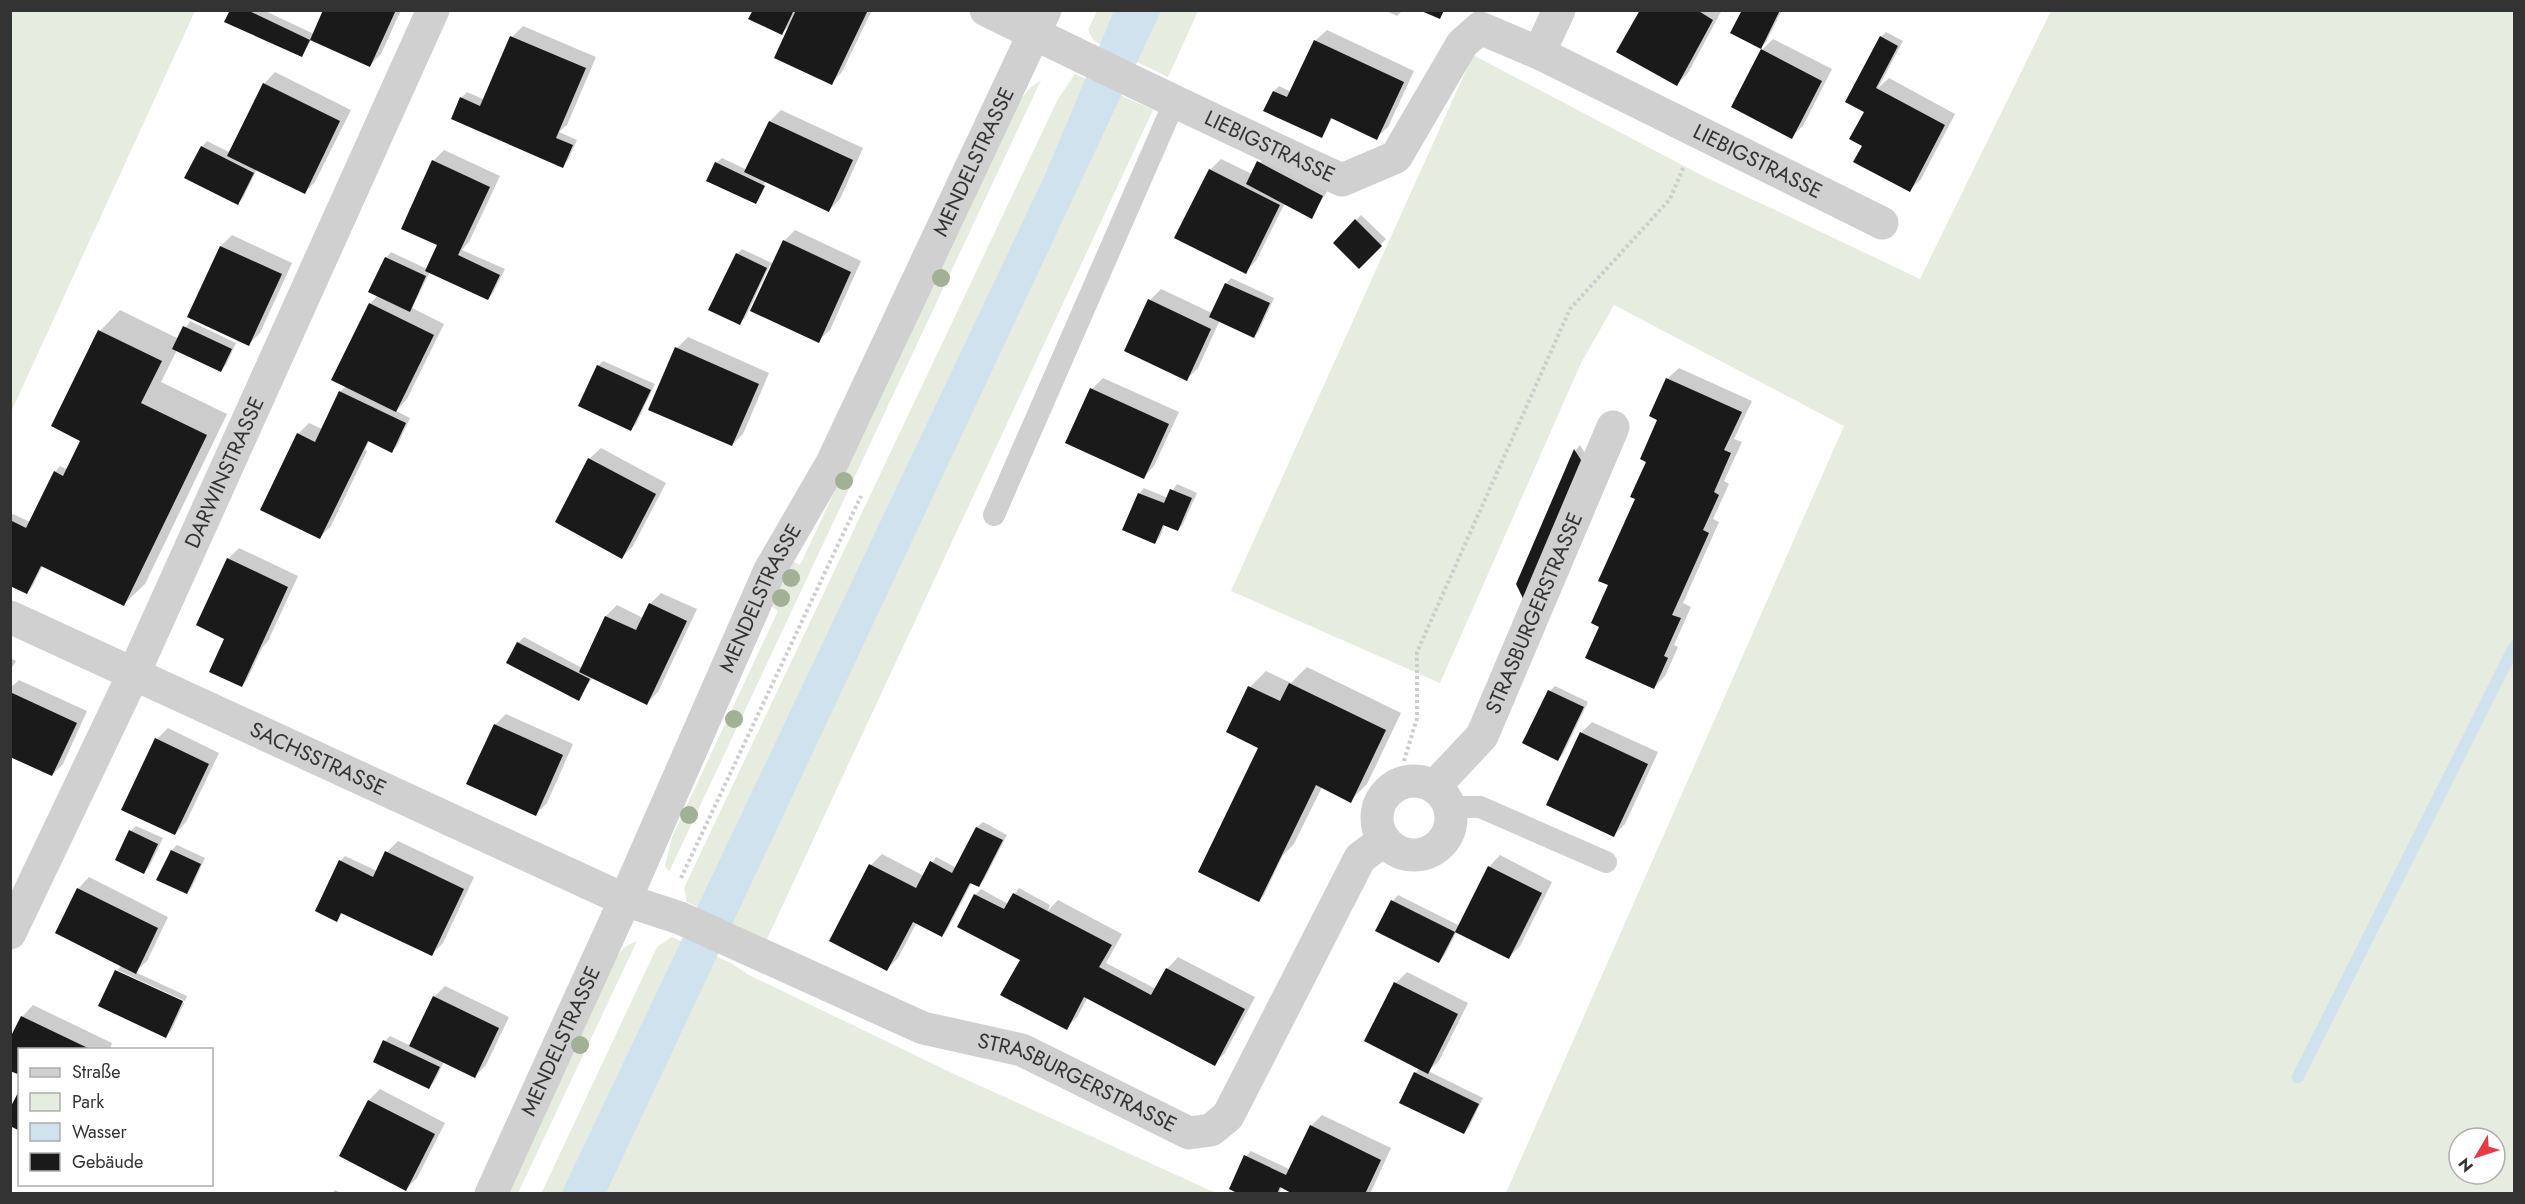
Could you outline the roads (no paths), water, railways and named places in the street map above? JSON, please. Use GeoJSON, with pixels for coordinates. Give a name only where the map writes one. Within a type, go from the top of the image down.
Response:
{"type":"FeatureCollection","features":[{"type":"Feature","properties":{"kind":"street","name":"DARWINSTRASSE"},"geometry":{"type":"LineString","coordinates":[[10,933],[134,673],[433,10]]}},
{"type":"Feature","properties":{"kind":"street","name":"LIEBIGSTRASSE"},"geometry":{"type":"LineString","coordinates":[[986,10],[1040,22],[1085,60],[1141,84],[1174,103],[1342,180],[1396,157],[1462,44],[1480,28],[1539,53],[1882,223]]}},
{"type":"Feature","properties":{"kind":"street"},"geometry":{"type":"LineString","coordinates":[[1539,53],[1559,10]]}},
{"type":"Feature","properties":{"kind":"street","name":"MENDELSTRASSE"},"geometry":{"type":"LineString","coordinates":[[491,1194],[626,900],[770,570],[832,463],[1040,22]]}},
{"type":"Feature","properties":{"kind":"street","name":"STRASBURGERSTRASSE"},"geometry":{"type":"LineString","coordinates":[[1442,797],[1482,736],[1613,427]]}},
{"type":"Feature","properties":{"kind":"street","name":"SACHSSTRASSE"},"geometry":{"type":"LineString","coordinates":[[10,617],[626,900]]}},
{"type":"Feature","properties":{"kind":"street"},"geometry":{"type":"LineString","coordinates":[[1410,780],[1422,781],[1442,797],[1451,820],[1448,832],[1441,844],[1431,851],[1418,855],[1405,854],[1384,840],[1378,828],[1376,815],[1386,792],[1397,784],[1410,780]]}},
{"type":"Feature","properties":{"kind":"street","name":"STRASBURGERSTRASSE"},"geometry":{"type":"LineString","coordinates":[[626,900],[673,916],[923,1028],[1022,1050],[1189,1133],[1211,1130],[1228,1116],[1360,858],[1384,840]]}},
{"type":"Feature","properties":{"kind":"lane"},"geometry":{"type":"LineString","coordinates":[[994,515],[1174,103]]}},
{"type":"Feature","properties":{"kind":"lane"},"geometry":{"type":"LineString","coordinates":[[1442,797],[1480,807],[1606,862]]}},
{"type":"Feature","properties":{"kind":"water"},"geometry":{"type":"Polygon","coordinates":[[[1114,11],[1161,11],[606,1193],[561,1194],[1045,175],[1114,11]]]}},
{"type":"Feature","properties":{"kind":"waterway"},"geometry":{"type":"LineString","coordinates":[[2298,1077],[2514,647]]}}]}
